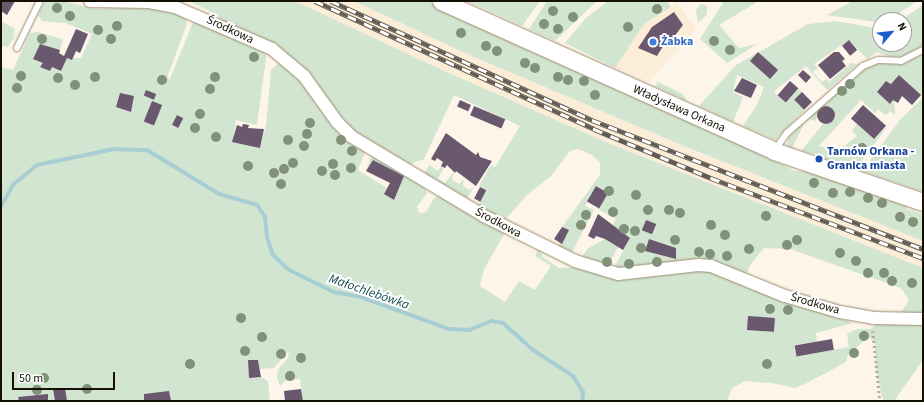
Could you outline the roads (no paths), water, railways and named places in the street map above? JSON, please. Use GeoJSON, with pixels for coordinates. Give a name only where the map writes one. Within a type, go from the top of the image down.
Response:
{"type":"FeatureCollection","features":[{"type":"Feature","properties":{"kind":"street","name":"Środkowa"},"geometry":{"type":"LineString","coordinates":[[90,1],[126,1],[175,7],[272,49],[304,76],[337,122],[352,137],[484,216],[554,252],[618,274],[698,265],[711,266],[785,296],[872,318],[923,319]]}},
{"type":"Feature","properties":{"kind":"street","name":"Władysława Orkana"},"geometry":{"type":"LineString","coordinates":[[441,1],[774,151],[923,202]]}},
{"type":"Feature","properties":{"kind":"lane"},"geometry":{"type":"LineString","coordinates":[[16,48],[40,1]]}},
{"type":"Feature","properties":{"kind":"lane"},"geometry":{"type":"LineString","coordinates":[[774,151],[786,133],[863,66],[878,60],[901,61],[923,50]]}},
{"type":"Feature","properties":{"kind":"waterway","name":"Małochlebówka"},"geometry":{"type":"LineString","coordinates":[[1,206],[13,185],[37,165],[114,149],[147,150],[219,194],[257,205],[265,217],[267,237],[273,255],[289,270],[334,292],[361,297],[449,329],[469,330],[491,321],[503,323],[533,350],[573,376],[583,392],[582,401]]}},
{"type":"Feature","properties":{"kind":"railway"},"geometry":{"type":"LineString","coordinates":[[315,1],[594,129],[711,178],[923,258]]}},
{"type":"Feature","properties":{"kind":"railway"},"geometry":{"type":"LineString","coordinates":[[331,1],[592,120],[923,249]]}},
{"type":"Feature","properties":{"kind":"place","name":"Żabka"},"geometry":{"type":"Point","coordinates":[653,42]}},
{"type":"Feature","properties":{"kind":"place","name":"Tarnów Orkana - Granica miasta"},"geometry":{"type":"Point","coordinates":[819,159]}}]}
